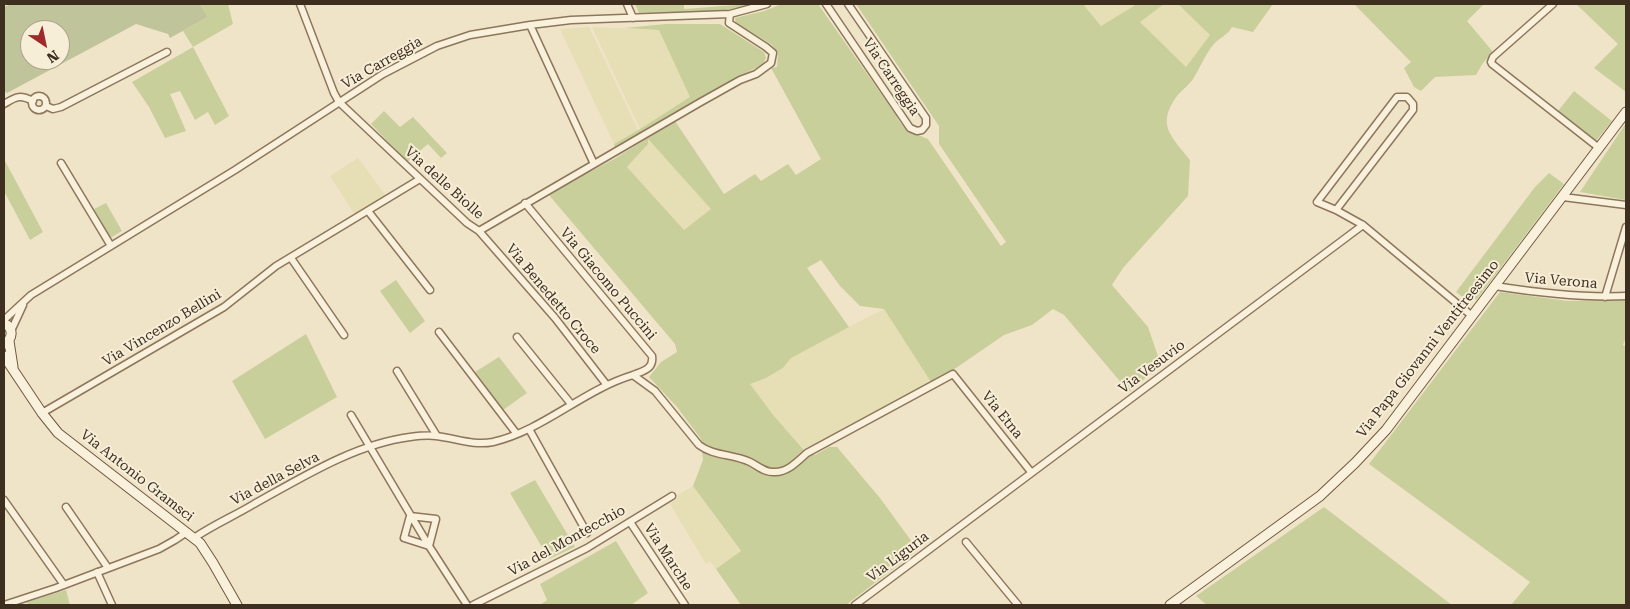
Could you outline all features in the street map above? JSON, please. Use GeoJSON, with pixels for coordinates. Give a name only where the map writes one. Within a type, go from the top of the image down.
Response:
{"type":"FeatureCollection","features":[{"type":"Feature","properties":{"kind":"street"},"geometry":{"type":"LineString","coordinates":[[300,4],[339,102]]}},
{"type":"Feature","properties":{"kind":"street"},"geometry":{"type":"LineString","coordinates":[[627,4],[633,18]]}},
{"type":"Feature","properties":{"kind":"street","name":"Via Carreggia"},"geometry":{"type":"LineString","coordinates":[[4,322],[24,301],[235,170],[391,68],[437,46],[470,35],[530,25],[571,20],[730,14],[765,4]]}},
{"type":"Feature","properties":{"kind":"street","name":"Via Carreggia"},"geometry":{"type":"LineString","coordinates":[[826,4],[910,128],[916,131],[922,130],[926,125],[926,118],[848,4]]}},
{"type":"Feature","properties":{"kind":"street"},"geometry":{"type":"LineString","coordinates":[[1553,4],[1493,57],[1491,62],[1599,148]]}},
{"type":"Feature","properties":{"kind":"street","name":"Via delle Biolle"},"geometry":{"type":"LineString","coordinates":[[339,102],[471,226],[479,231],[740,80],[756,74],[771,63],[772,53],[766,46],[729,23],[730,14]]}},
{"type":"Feature","properties":{"kind":"street"},"geometry":{"type":"LineString","coordinates":[[530,25],[594,164]]}},
{"type":"Feature","properties":{"kind":"street"},"geometry":{"type":"LineString","coordinates":[[4,104],[18,97],[24,97],[33,101],[34,107],[37,110],[43,109],[46,106],[53,109],[61,108],[167,52]]}},
{"type":"Feature","properties":{"kind":"street"},"geometry":{"type":"LineString","coordinates":[[1336,210],[1412,110],[1413,104],[1407,97],[1397,97],[1317,202],[1363,225],[1472,316]]}},
{"type":"Feature","properties":{"kind":"street","name":"Via Papa Giovanni Ventitreesimo"},"geometry":{"type":"LineString","coordinates":[[1170,605],[1320,496],[1356,464],[1386,430],[1626,112]]}},
{"type":"Feature","properties":{"kind":"street"},"geometry":{"type":"LineString","coordinates":[[61,163],[111,246]]}},
{"type":"Feature","properties":{"kind":"street","name":"Via Vincenzo Bellini"},"geometry":{"type":"LineString","coordinates":[[42,414],[224,307],[276,266],[420,179]]}},
{"type":"Feature","properties":{"kind":"street"},"geometry":{"type":"LineString","coordinates":[[1563,197],[1626,205]]}},
{"type":"Feature","properties":{"kind":"street","name":"Via Giacomo Puccini"},"geometry":{"type":"LineString","coordinates":[[525,203],[652,356],[653,362],[647,370],[633,375]]}},
{"type":"Feature","properties":{"kind":"street"},"geometry":{"type":"LineString","coordinates":[[368,211],[430,290]]}},
{"type":"Feature","properties":{"kind":"street","name":"Via Vesuvio"},"geometry":{"type":"LineString","coordinates":[[957,529],[1363,225]]}},
{"type":"Feature","properties":{"kind":"street"},"geometry":{"type":"LineString","coordinates":[[1604,297],[1626,227]]}},
{"type":"Feature","properties":{"kind":"street","name":"Via Benedetto Croce"},"geometry":{"type":"LineString","coordinates":[[479,231],[555,318],[606,384]]}},
{"type":"Feature","properties":{"kind":"street"},"geometry":{"type":"LineString","coordinates":[[291,258],[344,335]]}},
{"type":"Feature","properties":{"kind":"street","name":"Via Verona"},"geometry":{"type":"LineString","coordinates":[[1495,286],[1562,295],[1626,296]]}},
{"type":"Feature","properties":{"kind":"street"},"geometry":{"type":"LineString","coordinates":[[4,322],[11,330],[24,301]]}},
{"type":"Feature","properties":{"kind":"street","name":"Via Antonio Gramsci"},"geometry":{"type":"LineString","coordinates":[[11,330],[11,334],[6,342],[14,372]]}},
{"type":"Feature","properties":{"kind":"street"},"geometry":{"type":"LineString","coordinates":[[439,332],[516,433]]}},
{"type":"Feature","properties":{"kind":"street"},"geometry":{"type":"LineString","coordinates":[[517,337],[571,404]]}},
{"type":"Feature","properties":{"kind":"street","name":"Via Antonio Gramsci"},"geometry":{"type":"LineString","coordinates":[[4,356],[42,414],[64,438],[191,535],[204,548],[237,605]]}},
{"type":"Feature","properties":{"kind":"street"},"geometry":{"type":"LineString","coordinates":[[397,372],[437,436]]}},
{"type":"Feature","properties":{"kind":"street","name":"Via Etna"},"geometry":{"type":"LineString","coordinates":[[633,375],[655,391],[705,450],[733,456],[769,472],[775,472],[788,468],[807,453],[953,374],[1031,472]]}},
{"type":"Feature","properties":{"kind":"street","name":"Via della Selva"},"geometry":{"type":"LineString","coordinates":[[4,605],[24,602],[211,527],[286,486],[369,446],[411,436],[437,436],[483,444],[494,442],[529,429],[606,384],[633,375]]}},
{"type":"Feature","properties":{"kind":"street"},"geometry":{"type":"LineString","coordinates":[[351,415],[410,516],[467,605]]}},
{"type":"Feature","properties":{"kind":"street"},"geometry":{"type":"LineString","coordinates":[[529,429],[587,533]]}},
{"type":"Feature","properties":{"kind":"street","name":"Via del Montecchio"},"geometry":{"type":"LineString","coordinates":[[473,605],[571,556],[672,496]]}},
{"type":"Feature","properties":{"kind":"street"},"geometry":{"type":"LineString","coordinates":[[4,500],[64,585]]}},
{"type":"Feature","properties":{"kind":"street"},"geometry":{"type":"LineString","coordinates":[[66,507],[108,568]]}},
{"type":"Feature","properties":{"kind":"street"},"geometry":{"type":"LineString","coordinates":[[410,516],[404,538],[429,546]]}},
{"type":"Feature","properties":{"kind":"street"},"geometry":{"type":"LineString","coordinates":[[410,516],[436,519],[429,546]]}},
{"type":"Feature","properties":{"kind":"street","name":"Via Marche"},"geometry":{"type":"LineString","coordinates":[[630,522],[685,605]]}},
{"type":"Feature","properties":{"kind":"street","name":"Via Liguria"},"geometry":{"type":"LineString","coordinates":[[855,605],[957,529]]}},
{"type":"Feature","properties":{"kind":"street"},"geometry":{"type":"LineString","coordinates":[[966,542],[1018,605]]}},
{"type":"Feature","properties":{"kind":"street"},"geometry":{"type":"LineString","coordinates":[[97,572],[112,605]]}},
{"type":"Feature","properties":{"kind":"shaded area"},"geometry":{"type":"Polygon","coordinates":[[[1083,4],[1137,4],[1101,26],[1083,4]]]}},
{"type":"Feature","properties":{"kind":"shaded area"},"geometry":{"type":"Polygon","coordinates":[[[1164,4],[1178,4],[1210,35],[1186,67],[1139,21],[1164,4]]]}},
{"type":"Feature","properties":{"kind":"shaded area"},"geometry":{"type":"Polygon","coordinates":[[[589,27],[638,130],[614,144],[560,29],[589,27]]]}},
{"type":"Feature","properties":{"kind":"shaded area"},"geometry":{"type":"Polygon","coordinates":[[[592,27],[659,30],[691,97],[640,129],[592,27]]]}},
{"type":"Feature","properties":{"kind":"shaded area"},"geometry":{"type":"Polygon","coordinates":[[[648,139],[712,209],[684,230],[627,167],[642,151],[648,139]]]}},
{"type":"Feature","properties":{"kind":"shaded area"},"geometry":{"type":"Polygon","coordinates":[[[358,158],[386,196],[355,215],[330,176],[358,158]]]}},
{"type":"Feature","properties":{"kind":"shaded area"},"geometry":{"type":"Polygon","coordinates":[[[884,309],[931,382],[844,430],[804,449],[774,416],[749,383],[766,378],[783,368],[791,358],[806,349],[884,309]]]}},
{"type":"Feature","properties":{"kind":"shaded area"},"geometry":{"type":"Polygon","coordinates":[[[693,486],[741,552],[716,569],[710,561],[706,564],[670,504],[678,495],[693,486]]]}},
{"type":"Feature","properties":{"kind":"green space"},"geometry":{"type":"Polygon","coordinates":[[[11,4],[200,4],[208,17],[170,38],[168,34],[136,24],[70,59],[70,20],[20,20],[20,70],[50,70],[7,93],[4,91],[4,7],[11,4]]]}},
{"type":"Feature","properties":{"kind":"green space"},"geometry":{"type":"Polygon","coordinates":[[[200,4],[228,4],[233,24],[193,47],[183,31],[208,17],[200,4]]]}},
{"type":"Feature","properties":{"kind":"green space"},"geometry":{"type":"Polygon","coordinates":[[[635,4],[684,4],[684,9],[750,4],[738,8],[710,12],[639,13],[635,4]]]}},
{"type":"Feature","properties":{"kind":"green space"},"geometry":{"type":"Polygon","coordinates":[[[782,4],[818,4],[902,124],[909,130],[928,139],[1001,246],[1006,242],[939,144],[939,126],[856,4],[1083,4],[1101,26],[1137,4],[1164,4],[1140,22],[1186,67],[1210,35],[1178,4],[1273,4],[1253,32],[1232,27],[1213,45],[1193,79],[1177,96],[1171,106],[1167,123],[1168,130],[1190,160],[1188,196],[1123,268],[1112,285],[1148,327],[1161,365],[1129,392],[1064,315],[1053,309],[1032,325],[1004,335],[956,368],[931,382],[884,309],[860,306],[840,286],[821,260],[807,268],[849,327],[791,358],[783,368],[766,378],[750,384],[774,416],[804,450],[815,455],[829,447],[837,447],[880,498],[918,550],[846,605],[741,605],[716,569],[741,551],[693,486],[703,460],[701,439],[677,407],[649,377],[661,362],[677,352],[675,344],[549,195],[614,159],[675,121],[724,194],[755,174],[761,181],[788,164],[796,175],[821,159],[771,68],[777,67],[778,53],[771,44],[736,23],[735,18],[764,11],[782,4]],[[648,139],[648,144],[627,167],[684,230],[711,209],[648,139]]]}},
{"type":"Feature","properties":{"kind":"green space"},"geometry":{"type":"Polygon","coordinates":[[[1354,4],[1484,4],[1467,21],[1493,52],[1483,63],[1476,75],[1435,77],[1421,91],[1414,87],[1404,68],[1411,62],[1354,4]]]}},
{"type":"Feature","properties":{"kind":"green space"},"geometry":{"type":"Polygon","coordinates":[[[1576,4],[1626,4],[1626,92],[1594,68],[1618,44],[1576,4]]]}},
{"type":"Feature","properties":{"kind":"green space"},"geometry":{"type":"Polygon","coordinates":[[[666,24],[720,24],[764,52],[766,58],[763,64],[707,94],[642,134],[615,148],[614,144],[690,97],[659,30],[624,28],[666,24]]]}},
{"type":"Feature","properties":{"kind":"green space"},"geometry":{"type":"Polygon","coordinates":[[[193,47],[229,116],[215,125],[208,112],[195,120],[180,91],[170,94],[186,131],[165,138],[149,107],[132,82],[193,47]]]}},
{"type":"Feature","properties":{"kind":"green space"},"geometry":{"type":"Polygon","coordinates":[[[1574,91],[1612,121],[1596,141],[1558,111],[1574,91]]]}},
{"type":"Feature","properties":{"kind":"green space"},"geometry":{"type":"Polygon","coordinates":[[[384,111],[400,127],[413,117],[447,153],[441,158],[428,144],[407,162],[371,124],[384,111]]]}},
{"type":"Feature","properties":{"kind":"green space"},"geometry":{"type":"Polygon","coordinates":[[[1626,123],[1626,200],[1580,192],[1626,123]]]}},
{"type":"Feature","properties":{"kind":"green space"},"geometry":{"type":"Polygon","coordinates":[[[4,159],[43,232],[30,240],[4,191],[4,159]]]}},
{"type":"Feature","properties":{"kind":"green space"},"geometry":{"type":"Polygon","coordinates":[[[1549,173],[1564,184],[1477,299],[1468,301],[1456,292],[1535,187],[1549,173]]]}},
{"type":"Feature","properties":{"kind":"green space"},"geometry":{"type":"Polygon","coordinates":[[[106,203],[122,231],[110,238],[94,209],[106,203]]]}},
{"type":"Feature","properties":{"kind":"green space"},"geometry":{"type":"Polygon","coordinates":[[[396,280],[425,321],[410,333],[380,291],[396,280]]]}},
{"type":"Feature","properties":{"kind":"green space"},"geometry":{"type":"Polygon","coordinates":[[[1500,292],[1568,301],[1626,299],[1626,337],[1623,345],[1626,347],[1626,605],[1511,605],[1530,582],[1369,464],[1500,292]]]}},
{"type":"Feature","properties":{"kind":"green space"},"geometry":{"type":"Polygon","coordinates":[[[306,334],[337,397],[265,439],[232,381],[306,334]]]}},
{"type":"Feature","properties":{"kind":"green space"},"geometry":{"type":"Polygon","coordinates":[[[499,357],[527,393],[503,410],[475,372],[499,357]]]}},
{"type":"Feature","properties":{"kind":"green space"},"geometry":{"type":"Polygon","coordinates":[[[535,480],[575,547],[549,559],[510,493],[535,480]]]}},
{"type":"Feature","properties":{"kind":"green space"},"geometry":{"type":"Polygon","coordinates":[[[1324,507],[1452,605],[1207,605],[1196,596],[1324,507]]]}},
{"type":"Feature","properties":{"kind":"green space"},"geometry":{"type":"Polygon","coordinates":[[[616,541],[648,593],[631,605],[540,605],[547,600],[540,584],[616,541]]]}},
{"type":"Feature","properties":{"kind":"green space"},"geometry":{"type":"Polygon","coordinates":[[[66,590],[70,605],[28,605],[27,602],[66,590]]]}}]}
